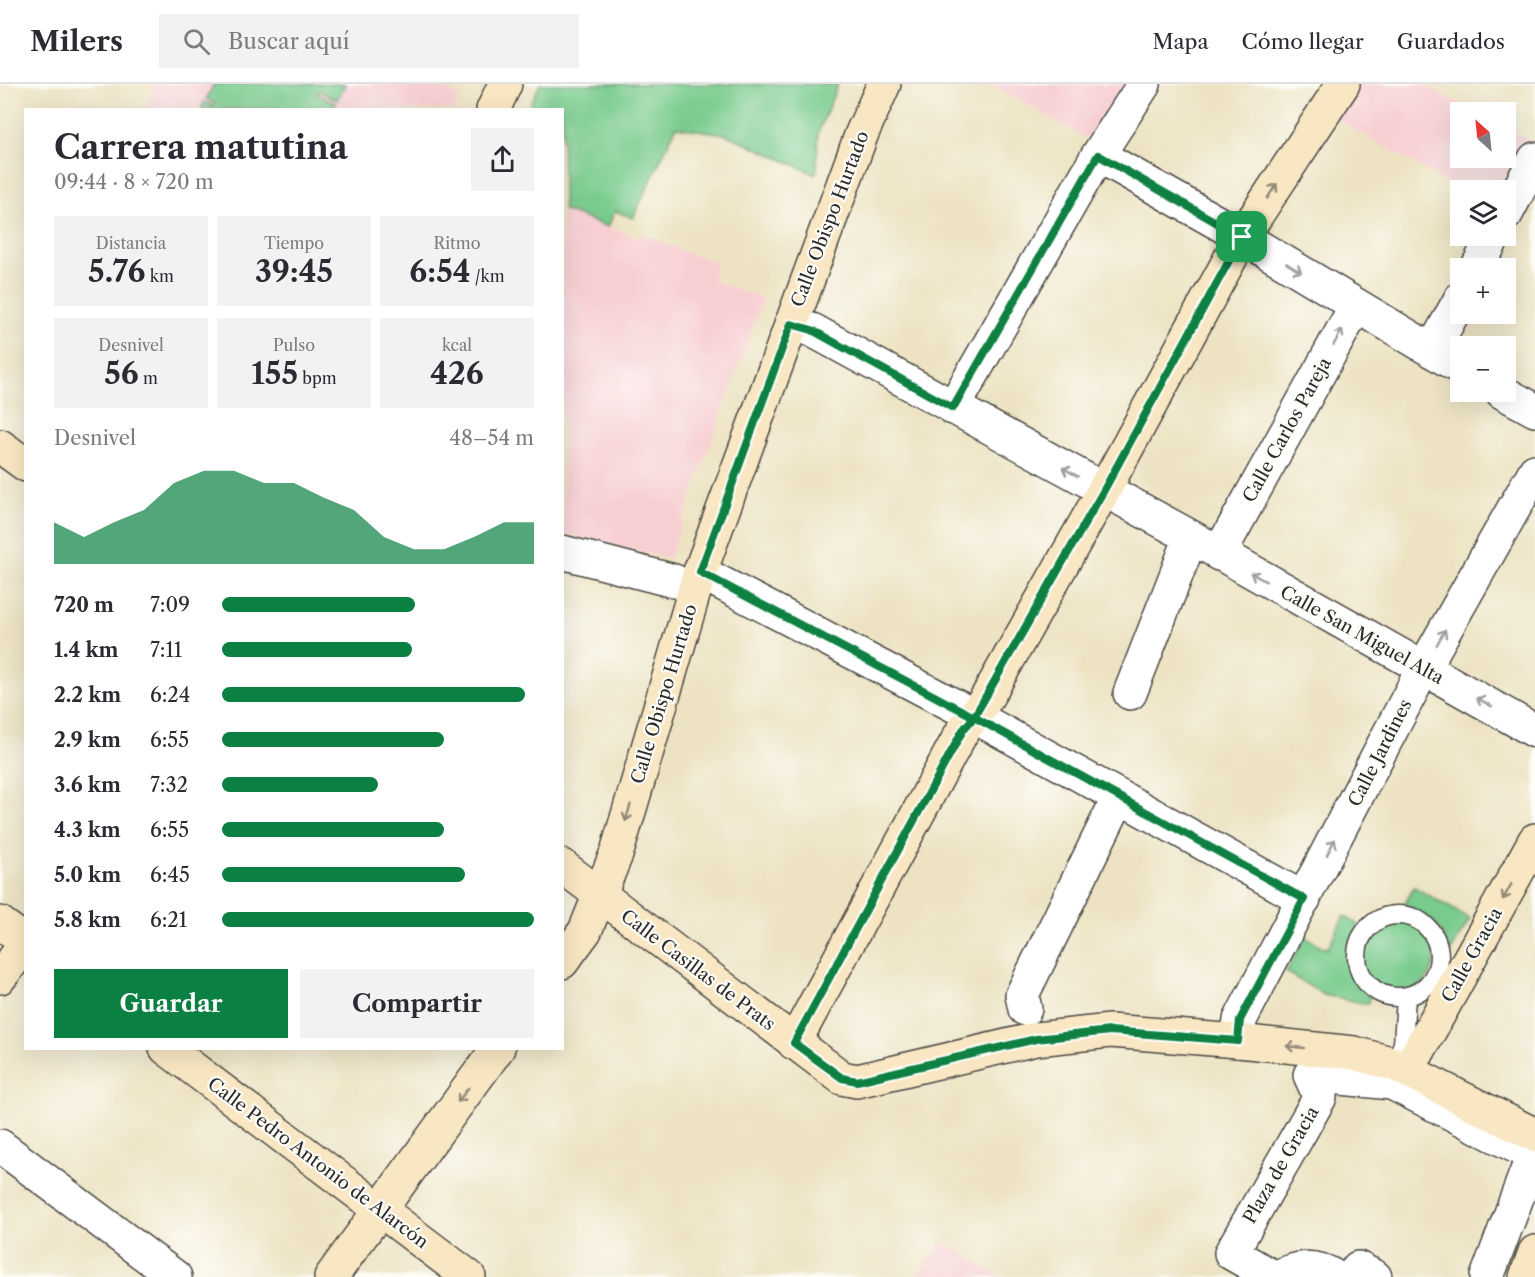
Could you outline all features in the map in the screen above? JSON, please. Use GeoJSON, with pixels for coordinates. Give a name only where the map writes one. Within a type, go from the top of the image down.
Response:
{"type":"FeatureCollection","features":[{"type":"Feature","properties":{"kind":"street"},"geometry":{"type":"LineString","coordinates":[[494,108],[505,84]]}},
{"type":"Feature","properties":{"kind":"street","name":"Calle Obispo Hurtado"},"geometry":{"type":"LineString","coordinates":[[564,959],[585,931],[616,852],[687,577],[791,324],[862,133],[884,84]]}},
{"type":"Feature","properties":{"kind":"street"},"geometry":{"type":"LineString","coordinates":[[953,408],[1098,155],[1144,84]]}},
{"type":"Feature","properties":{"kind":"street"},"geometry":{"type":"LineString","coordinates":[[794,1043],[963,730],[974,717],[1104,490],[1242,237],[1343,84]]}},
{"type":"Feature","properties":{"kind":"street"},"geometry":{"type":"LineString","coordinates":[[1098,155],[1242,237],[1450,362]]}},
{"type":"Feature","properties":{"kind":"street"},"geometry":{"type":"LineString","coordinates":[[1516,195],[1535,159]]}},
{"type":"Feature","properties":{"kind":"street","name":"Calle Carlos Pareja"},"geometry":{"type":"LineString","coordinates":[[1219,554],[1356,306]]}},
{"type":"Feature","properties":{"kind":"street"},"geometry":{"type":"LineString","coordinates":[[1432,351],[1450,318]]}},
{"type":"Feature","properties":{"kind":"street","name":"Calle San Miguel Alta"},"geometry":{"type":"LineString","coordinates":[[791,324],[812,330],[1191,537],[1535,731]]}},
{"type":"Feature","properties":{"kind":"street"},"geometry":{"type":"LineString","coordinates":[[1516,400],[1535,410]]}},
{"type":"Feature","properties":{"kind":"street"},"geometry":{"type":"LineString","coordinates":[[0,446],[24,464]]}},
{"type":"Feature","properties":{"kind":"street","name":"Calle Jardines"},"geometry":{"type":"LineString","coordinates":[[1238,1041],[1240,1020],[1424,669],[1535,471]]}},
{"type":"Feature","properties":{"kind":"street"},"geometry":{"type":"LineString","coordinates":[[1130,693],[1191,537]]}},
{"type":"Feature","properties":{"kind":"street"},"geometry":{"type":"LineString","coordinates":[[564,552],[687,577],[974,717],[1304,899]]}},
{"type":"Feature","properties":{"kind":"street"},"geometry":{"type":"LineString","coordinates":[[1025,1009],[1022,995],[1119,797]]}},
{"type":"Feature","properties":{"kind":"street","name":"Calle Gracia"},"geometry":{"type":"LineString","coordinates":[[1401,1067],[1535,840]]}},
{"type":"Feature","properties":{"kind":"street","name":"Calle Casillas de Prats"},"geometry":{"type":"LineString","coordinates":[[564,867],[842,1078],[857,1081],[1036,1039],[1110,1031],[1354,1053],[1401,1067]]}},
{"type":"Feature","properties":{"kind":"street"},"geometry":{"type":"LineString","coordinates":[[0,923],[24,941]]}},
{"type":"Feature","properties":{"kind":"street"},"geometry":{"type":"LineString","coordinates":[[0,977],[24,946]]}},
{"type":"Feature","properties":{"kind":"street","name":"Calle Pedro Antonio de Alarcón"},"geometry":{"type":"LineString","coordinates":[[169,1050],[469,1277]]}},
{"type":"Feature","properties":{"kind":"street"},"geometry":{"type":"LineString","coordinates":[[331,1277],[497,1050]]}},
{"type":"Feature","properties":{"kind":"street"},"geometry":{"type":"LineString","coordinates":[[1401,1067],[1535,1135]]}},
{"type":"Feature","properties":{"kind":"street","name":"Plaza de Gracia"},"geometry":{"type":"LineString","coordinates":[[1335,1277],[1323,1269],[1307,1266],[1274,1277],[1231,1253],[1320,1097],[1310,1075],[1392,1083],[1533,1155],[1487,1277]]}},
{"type":"Feature","properties":{"kind":"street"},"geometry":{"type":"LineString","coordinates":[[0,1146],[175,1277]]}},
{"type":"Feature","properties":{"kind":"street"},"geometry":{"type":"LineString","coordinates":[[1526,1277],[1535,1252]]}},
{"type":"Feature","properties":{"kind":"street"},"geometry":{"type":"LineString","coordinates":[[1353,1277],[1358,1268],[1375,1277]]}},
{"type":"Feature","properties":{"kind":"lane"},"geometry":{"type":"LineString","coordinates":[[1389,915],[1415,918],[1426,925],[1439,947],[1439,960],[1429,984],[1406,997],[1394,998],[1381,994],[1361,977],[1357,965],[1356,952],[1366,928],[1389,915]]}},
{"type":"Feature","properties":{"kind":"lane"},"geometry":{"type":"LineString","coordinates":[[1401,1067],[1406,997]]}},
{"type":"Feature","properties":{"kind":"shaded area"},"geometry":{"type":"Polygon","coordinates":[[[155,84],[435,84],[460,96],[455,108],[147,108],[155,84]]]}},
{"type":"Feature","properties":{"kind":"shaded area"},"geometry":{"type":"Polygon","coordinates":[[[991,84],[1130,84],[1094,143],[991,84]]]}},
{"type":"Feature","properties":{"kind":"shaded area"},"geometry":{"type":"Polygon","coordinates":[[[1353,84],[1423,84],[1458,102],[1450,102],[1450,168],[1516,168],[1516,134],[1531,142],[1512,180],[1450,180],[1450,185],[1332,116],[1353,84]]]}},
{"type":"Feature","properties":{"kind":"shaded area"},"geometry":{"type":"Polygon","coordinates":[[[564,211],[638,238],[640,234],[716,263],[712,281],[763,298],[669,559],[564,533],[564,211]]]}},
{"type":"Feature","properties":{"kind":"shaded area"},"geometry":{"type":"Polygon","coordinates":[[[943,1241],[1001,1277],[917,1277],[943,1241]]]}},
{"type":"Feature","properties":{"kind":"green space"},"geometry":{"type":"Polygon","coordinates":[[[214,84],[345,84],[337,100],[319,91],[317,94],[336,103],[334,108],[201,108],[204,102],[214,106],[215,103],[206,99],[214,84]]]}},
{"type":"Feature","properties":{"kind":"green space"},"geometry":{"type":"Polygon","coordinates":[[[540,84],[838,84],[818,133],[815,174],[725,134],[676,127],[633,218],[615,211],[608,227],[564,210],[564,108],[528,108],[540,84]]]}},
{"type":"Feature","properties":{"kind":"green space"},"geometry":{"type":"Polygon","coordinates":[[[1414,887],[1470,919],[1450,953],[1434,922],[1412,909],[1403,907],[1414,887]]]}},
{"type":"Feature","properties":{"kind":"green space"},"geometry":{"type":"Polygon","coordinates":[[[1344,916],[1359,925],[1351,945],[1351,963],[1358,980],[1371,996],[1368,1004],[1324,995],[1286,972],[1305,937],[1327,949],[1344,916]]]}},
{"type":"Feature","properties":{"kind":"green space"},"geometry":{"type":"Polygon","coordinates":[[[1398,919],[1412,922],[1424,930],[1432,942],[1435,956],[1432,970],[1424,982],[1412,990],[1398,993],[1384,990],[1372,982],[1364,970],[1361,956],[1364,942],[1372,930],[1384,922],[1398,919]]]}},
{"type":"Feature","properties":{"kind":"route"},"geometry":{"type":"LineString","coordinates":[[1242,237],[1098,155],[953,408],[812,330],[791,324],[700,572],[974,717],[963,730],[794,1043],[842,1078],[857,1081],[1036,1039],[1110,1031],[1238,1041],[1240,1020],[1304,899],[974,717],[1104,490],[1242,237]]}}]}
